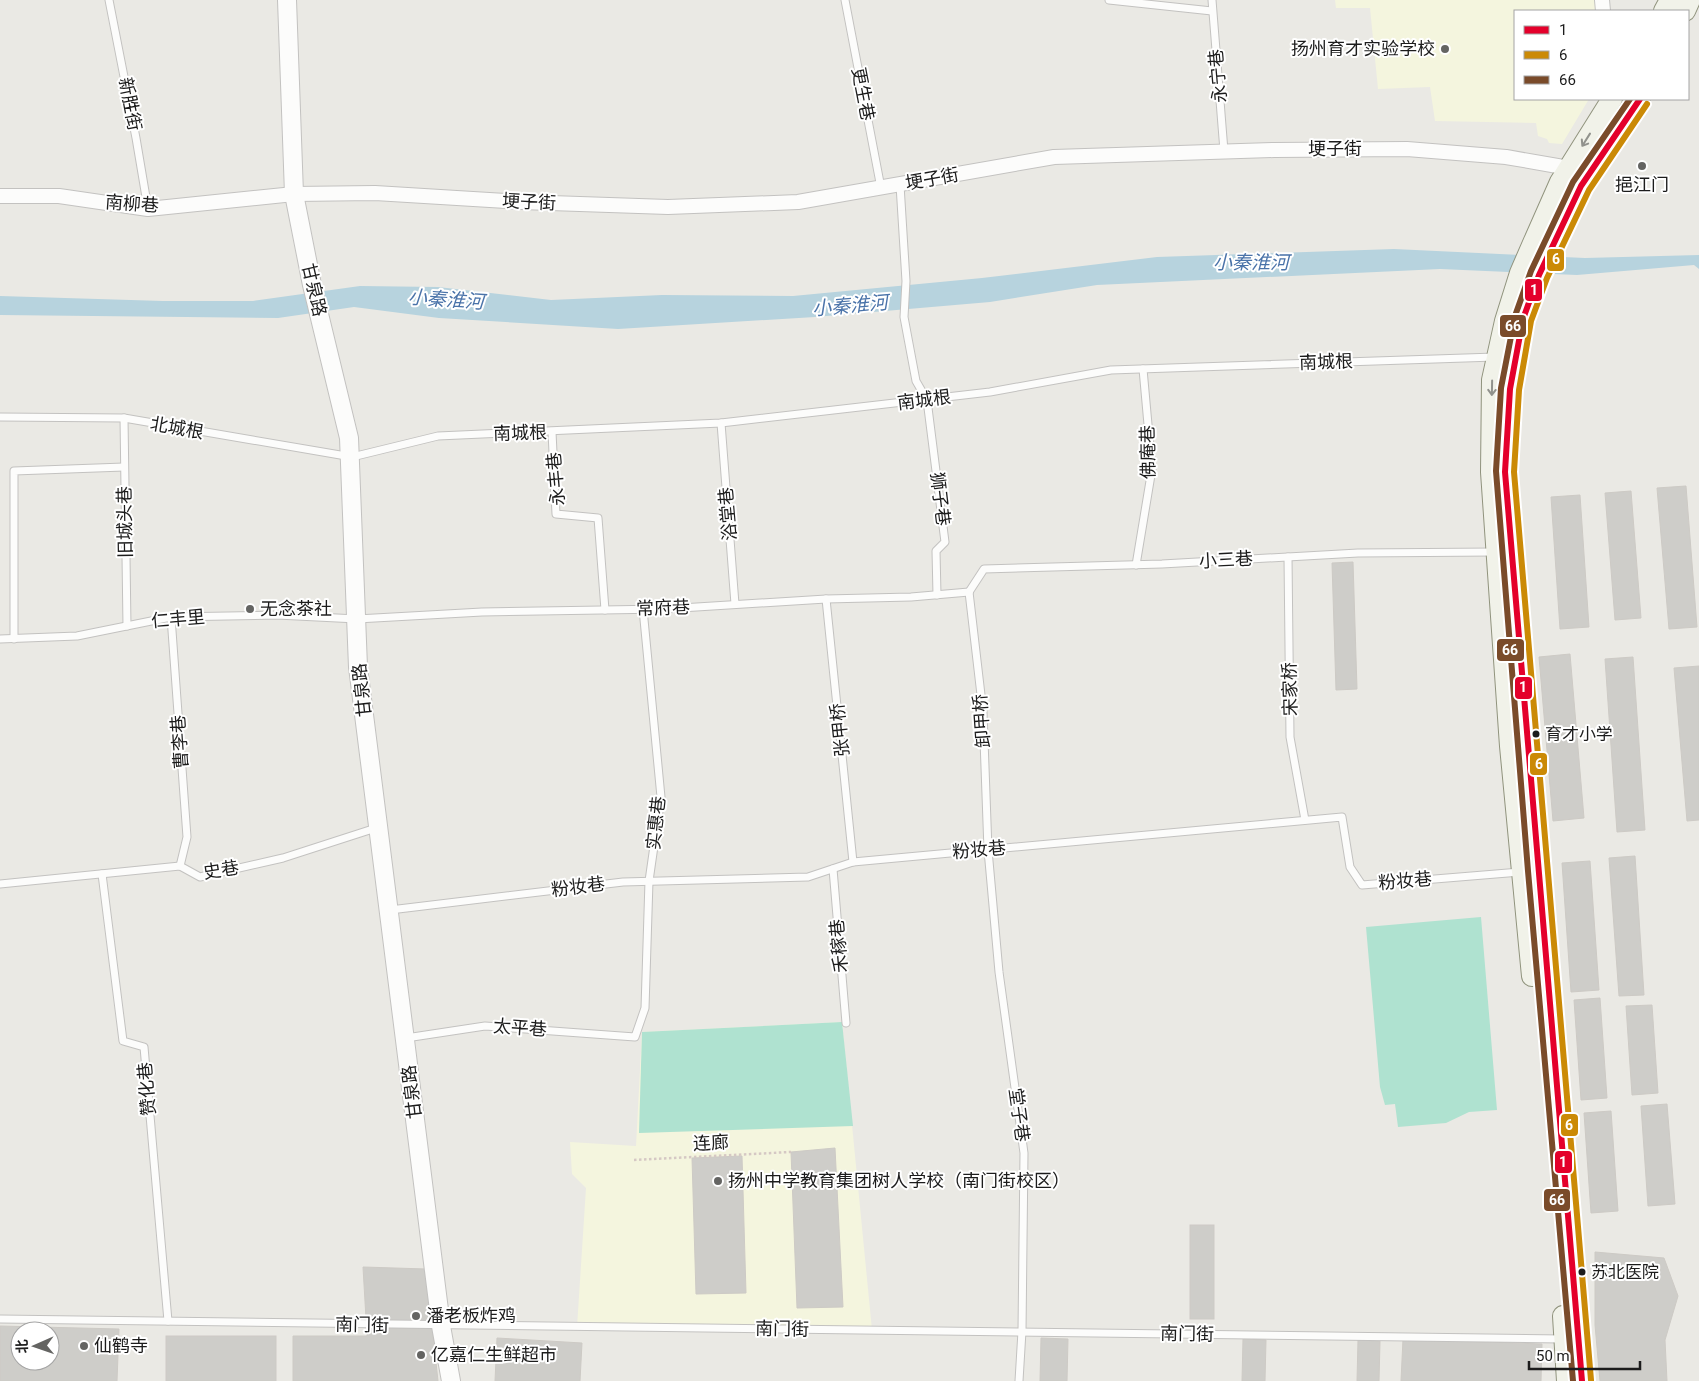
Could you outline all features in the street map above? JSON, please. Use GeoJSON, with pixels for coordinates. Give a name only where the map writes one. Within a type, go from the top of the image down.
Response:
{"type":"FeatureCollection","features":[{"type":"Feature","properties":{"kind":"main road"},"geometry":{"type":"LineString","coordinates":[[1582,1381],[1536,860],[1505,472],[1510,389],[1523,319],[1529,274],[1529,251],[1560,182],[1611,100]]}},
{"type":"Feature","properties":{"kind":"main road"},"geometry":{"type":"LineString","coordinates":[[1567,1381],[1560,1271],[1510,746],[1491,463],[1492,380],[1505,320],[1529,274],[1552,246],[1581,186],[1639,100]]}},
{"type":"Feature","properties":{"kind":"street","name":"甘泉路"},"geometry":{"type":"LineString","coordinates":[[287,0],[294,194],[312,285],[352,456],[358,667],[379,828],[387,910],[406,1038],[441,1326],[452,1381]]}},
{"type":"Feature","properties":{"kind":"street","name":"埂子街"},"geometry":{"type":"LineString","coordinates":[[294,194],[375,193],[521,202],[668,207],[798,202],[1054,158],[1224,151],[1407,149],[1506,157],[1569,168]]}},
{"type":"Feature","properties":{"kind":"street","name":"南柳巷"},"geometry":{"type":"LineString","coordinates":[[0,196],[59,196],[148,209],[294,194]]}},
{"type":"Feature","properties":{"kind":"lane","name":"新胜街"},"geometry":{"type":"LineString","coordinates":[[109,0],[148,209]]}},
{"type":"Feature","properties":{"kind":"lane","name":"更生巷"},"geometry":{"type":"LineString","coordinates":[[845,0],[881,188]]}},
{"type":"Feature","properties":{"kind":"lane"},"geometry":{"type":"LineString","coordinates":[[1109,0],[1212,11]]}},
{"type":"Feature","properties":{"kind":"lane","name":"永宁巷"},"geometry":{"type":"LineString","coordinates":[[1212,0],[1224,151]]}},
{"type":"Feature","properties":{"kind":"lane"},"geometry":{"type":"LineString","coordinates":[[900,184],[906,281],[904,317],[916,381],[928,400]]}},
{"type":"Feature","properties":{"kind":"lane","name":"南城根"},"geometry":{"type":"LineString","coordinates":[[352,456],[438,436],[721,423],[990,392],[1111,370],[1497,357]]}},
{"type":"Feature","properties":{"kind":"lane","name":"佛庵巷"},"geometry":{"type":"LineString","coordinates":[[1136,565],[1152,469],[1143,369]]}},
{"type":"Feature","properties":{"kind":"lane","name":"狮子巷"},"geometry":{"type":"LineString","coordinates":[[928,400],[945,542],[936,551],[936,595]]}},
{"type":"Feature","properties":{"kind":"lane","name":"北城根"},"geometry":{"type":"LineString","coordinates":[[0,417],[124,418],[352,456]]}},
{"type":"Feature","properties":{"kind":"lane","name":"旧城头巷"},"geometry":{"type":"LineString","coordinates":[[124,418],[127,626]]}},
{"type":"Feature","properties":{"kind":"lane","name":"浴堂巷"},"geometry":{"type":"LineString","coordinates":[[721,423],[735,604]]}},
{"type":"Feature","properties":{"kind":"lane","name":"永丰巷"},"geometry":{"type":"LineString","coordinates":[[552,432],[556,514],[598,518],[605,610]]}},
{"type":"Feature","properties":{"kind":"lane"},"geometry":{"type":"LineString","coordinates":[[14,639],[14,471],[124,467]]}},
{"type":"Feature","properties":{"kind":"lane","name":"小三巷"},"geometry":{"type":"LineString","coordinates":[[969,592],[984,569],[1136,565],[1358,553],[1496,552]]}},
{"type":"Feature","properties":{"kind":"lane","name":"宋家桥"},"geometry":{"type":"LineString","coordinates":[[1288,557],[1290,737],[1305,820]]}},
{"type":"Feature","properties":{"kind":"lane","name":"常府巷"},"geometry":{"type":"LineString","coordinates":[[358,619],[482,612],[643,609],[969,592]]}},
{"type":"Feature","properties":{"kind":"lane","name":"卸甲桥"},"geometry":{"type":"LineString","coordinates":[[969,592],[983,712],[988,850]]}},
{"type":"Feature","properties":{"kind":"lane","name":"张甲桥"},"geometry":{"type":"LineString","coordinates":[[826,599],[853,862]]}},
{"type":"Feature","properties":{"kind":"lane","name":"实惠巷"},"geometry":{"type":"LineString","coordinates":[[635,1037],[644,1008],[649,881],[661,797],[643,609]]}},
{"type":"Feature","properties":{"kind":"lane","name":"仁丰里"},"geometry":{"type":"LineString","coordinates":[[0,640],[78,636],[172,617],[277,615],[358,619]]}},
{"type":"Feature","properties":{"kind":"lane","name":"曹李巷"},"geometry":{"type":"LineString","coordinates":[[172,617],[187,837],[180,866]]}},
{"type":"Feature","properties":{"kind":"lane","name":"粉妆巷"},"geometry":{"type":"LineString","coordinates":[[387,910],[623,882],[808,877],[853,862],[1342,817],[1350,867],[1362,885],[1522,872]]}},
{"type":"Feature","properties":{"kind":"lane","name":"史巷"},"geometry":{"type":"LineString","coordinates":[[0,884],[180,866],[200,877],[283,858],[379,828]]}},
{"type":"Feature","properties":{"kind":"lane","name":"堂子巷"},"geometry":{"type":"LineString","coordinates":[[988,850],[999,972],[1024,1154],[1022,1332],[1019,1381]]}},
{"type":"Feature","properties":{"kind":"lane","name":"禾稼巷"},"geometry":{"type":"LineString","coordinates":[[833,869],[846,1023]]}},
{"type":"Feature","properties":{"kind":"lane","name":"赞化巷"},"geometry":{"type":"LineString","coordinates":[[102,874],[123,1041],[144,1047],[168,1321]]}},
{"type":"Feature","properties":{"kind":"lane","name":"太平巷"},"geometry":{"type":"LineString","coordinates":[[406,1038],[485,1026],[635,1037]]}},
{"type":"Feature","properties":{"kind":"lane","name":"南门街"},"geometry":{"type":"LineString","coordinates":[[0,1319],[1565,1340]]}},
{"type":"Feature","properties":{"kind":"path","name":"连廊"},"geometry":{"type":"LineString","coordinates":[[634,1160],[791,1152]]}},
{"type":"Feature","properties":{"kind":"shaded area","name":"扬州育才实验学校"},"geometry":{"type":"Polygon","coordinates":[[[1335,0],[1598,0],[1598,10],[1514,10],[1514,100],[1588,100],[1562,144],[1549,143],[1547,139],[1538,136],[1536,123],[1435,121],[1430,87],[1378,89],[1370,8],[1336,8],[1335,0]]]}},
{"type":"Feature","properties":{"kind":"shaded area","name":"扬州中学教育集团树人学校（南门街校区）"},"geometry":{"type":"Polygon","coordinates":[[[842,1022],[872,1330],[577,1327],[586,1188],[572,1174],[570,1142],[636,1146],[642,1032],[842,1022]]]}},
{"type":"Feature","properties":{"kind":"green space"},"geometry":{"type":"Polygon","coordinates":[[[1481,917],[1497,1110],[1469,1112],[1446,1123],[1398,1127],[1395,1104],[1385,1105],[1380,1087],[1366,927],[1481,917]]]}},
{"type":"Feature","properties":{"kind":"green space"},"geometry":{"type":"Polygon","coordinates":[[[842,1022],[853,1126],[639,1133],[642,1032],[842,1022]]]}},
{"type":"Feature","properties":{"kind":"water","name":"小秦淮河"},"geometry":{"type":"Polygon","coordinates":[[[1394,249],[1585,258],[1699,255],[1699,269],[1694,265],[1577,275],[1440,269],[1097,285],[990,302],[815,317],[618,329],[439,318],[354,307],[278,318],[0,315],[0,296],[163,301],[253,301],[360,286],[438,287],[551,300],[662,295],[793,296],[982,278],[1157,257],[1394,249]]]}},
{"type":"Feature","properties":{"kind":"building"},"geometry":{"type":"Polygon","coordinates":[[[1686,486],[1697,627],[1669,629],[1657,488],[1686,486]]]}},
{"type":"Feature","properties":{"kind":"building"},"geometry":{"type":"Polygon","coordinates":[[[1631,491],[1641,618],[1615,620],[1605,493],[1631,491]]]}},
{"type":"Feature","properties":{"kind":"building"},"geometry":{"type":"Polygon","coordinates":[[[1580,495],[1589,627],[1560,629],[1551,497],[1580,495]]]}},
{"type":"Feature","properties":{"kind":"building"},"geometry":{"type":"Polygon","coordinates":[[[1353,562],[1357,689],[1336,690],[1332,563],[1353,562]]]}},
{"type":"Feature","properties":{"kind":"building"},"geometry":{"type":"Polygon","coordinates":[[[1570,654],[1584,818],[1553,821],[1539,657],[1570,654]]]}},
{"type":"Feature","properties":{"kind":"building"},"geometry":{"type":"Polygon","coordinates":[[[1633,657],[1645,830],[1617,832],[1605,659],[1633,657]]]}},
{"type":"Feature","properties":{"kind":"building"},"geometry":{"type":"Polygon","coordinates":[[[1699,666],[1699,820],[1687,821],[1674,668],[1699,666]]]}},
{"type":"Feature","properties":{"kind":"building"},"geometry":{"type":"Polygon","coordinates":[[[1635,856],[1644,995],[1619,996],[1609,858],[1635,856]]]}},
{"type":"Feature","properties":{"kind":"building"},"geometry":{"type":"Polygon","coordinates":[[[1590,861],[1599,990],[1571,992],[1562,863],[1590,861]]]}},
{"type":"Feature","properties":{"kind":"building"},"geometry":{"type":"Polygon","coordinates":[[[1600,998],[1607,1098],[1581,1100],[1574,1000],[1600,998]]]}},
{"type":"Feature","properties":{"kind":"building"},"geometry":{"type":"Polygon","coordinates":[[[1652,1005],[1658,1093],[1632,1095],[1626,1006],[1652,1005]]]}},
{"type":"Feature","properties":{"kind":"building"},"geometry":{"type":"Polygon","coordinates":[[[1667,1104],[1675,1204],[1648,1206],[1641,1106],[1667,1104]]]}},
{"type":"Feature","properties":{"kind":"building"},"geometry":{"type":"Polygon","coordinates":[[[1611,1111],[1618,1211],[1591,1213],[1584,1113],[1611,1111]]]}},
{"type":"Feature","properties":{"kind":"building"},"geometry":{"type":"Polygon","coordinates":[[[835,1148],[843,1307],[797,1308],[791,1152],[835,1148]]]}},
{"type":"Feature","properties":{"kind":"building"},"geometry":{"type":"Polygon","coordinates":[[[742,1156],[746,1293],[696,1294],[692,1158],[742,1156]]]}},
{"type":"Feature","properties":{"kind":"building"},"geometry":{"type":"Polygon","coordinates":[[[1190,1225],[1214,1225],[1214,1319],[1190,1319],[1190,1225]]]}},
{"type":"Feature","properties":{"kind":"building"},"geometry":{"type":"Polygon","coordinates":[[[1595,1252],[1664,1258],[1678,1296],[1665,1340],[1667,1381],[1600,1381],[1595,1325],[1595,1252]]]}},
{"type":"Feature","properties":{"kind":"building"},"geometry":{"type":"Polygon","coordinates":[[[363,1267],[426,1269],[438,1381],[293,1381],[293,1336],[367,1336],[363,1267]]]}},
{"type":"Feature","properties":{"kind":"building","name":"仙鹤寺"},"geometry":{"type":"Polygon","coordinates":[[[0,1326],[10,1326],[10,1371],[60,1371],[60,1328],[119,1329],[117,1381],[0,1381],[0,1326]]]}},
{"type":"Feature","properties":{"kind":"building"},"geometry":{"type":"Polygon","coordinates":[[[166,1336],[276,1336],[276,1381],[166,1381],[166,1336]]]}},
{"type":"Feature","properties":{"kind":"building"},"geometry":{"type":"Polygon","coordinates":[[[497,1338],[582,1343],[580,1381],[495,1381],[497,1338]]]}},
{"type":"Feature","properties":{"kind":"building"},"geometry":{"type":"Polygon","coordinates":[[[1041,1338],[1068,1339],[1067,1381],[1040,1381],[1041,1338]]]}},
{"type":"Feature","properties":{"kind":"building"},"geometry":{"type":"Polygon","coordinates":[[[1243,1339],[1266,1340],[1265,1381],[1242,1381],[1243,1339]]]}},
{"type":"Feature","properties":{"kind":"building"},"geometry":{"type":"Polygon","coordinates":[[[1403,1339],[1542,1344],[1541,1381],[1401,1381],[1403,1339]]]}},
{"type":"Feature","properties":{"kind":"building"},"geometry":{"type":"Polygon","coordinates":[[[1358,1340],[1380,1341],[1379,1381],[1357,1381],[1358,1340]]]}},
{"type":"Feature","properties":{"kind":"transit line","name":"66"},"geometry":{"type":"LineString","coordinates":[[1573,1381],[1528,871],[1496,471],[1501,388],[1515,316],[1531,271],[1573,182],[1629,100]]}},
{"type":"Feature","properties":{"kind":"transit line","name":"1"},"geometry":{"type":"LineString","coordinates":[[1582,1381],[1505,472],[1510,389],[1523,319],[1539,275],[1581,186],[1639,100]]}},
{"type":"Feature","properties":{"kind":"transit line","name":"6"},"geometry":{"type":"LineString","coordinates":[[1591,1380],[1514,472],[1519,390],[1531,321],[1547,278],[1589,190],[1647,104]]}},
{"type":"Feature","properties":{"kind":"place","name":"扬州育才实验学校"},"geometry":{"type":"Point","coordinates":[1445,49]}},
{"type":"Feature","properties":{"kind":"place","name":"挹江门"},"geometry":{"type":"Point","coordinates":[1642,166]}},
{"type":"Feature","properties":{"kind":"place","name":"无念茶社"},"geometry":{"type":"Point","coordinates":[250,609]}},
{"type":"Feature","properties":{"kind":"place","name":"育才小学"},"geometry":{"type":"Point","coordinates":[1536,734]}},
{"type":"Feature","properties":{"kind":"place","name":"扬州中学教育集团树人学校（南门街校区）"},"geometry":{"type":"Point","coordinates":[718,1181]}},
{"type":"Feature","properties":{"kind":"place","name":"苏北医院"},"geometry":{"type":"Point","coordinates":[1582,1272]}},
{"type":"Feature","properties":{"kind":"place","name":"潘老板炸鸡"},"geometry":{"type":"Point","coordinates":[416,1316]}},
{"type":"Feature","properties":{"kind":"place","name":"仙鹤寺"},"geometry":{"type":"Point","coordinates":[84,1346]}},
{"type":"Feature","properties":{"kind":"place","name":"亿嘉仁生鲜超市"},"geometry":{"type":"Point","coordinates":[421,1355]}}]}
